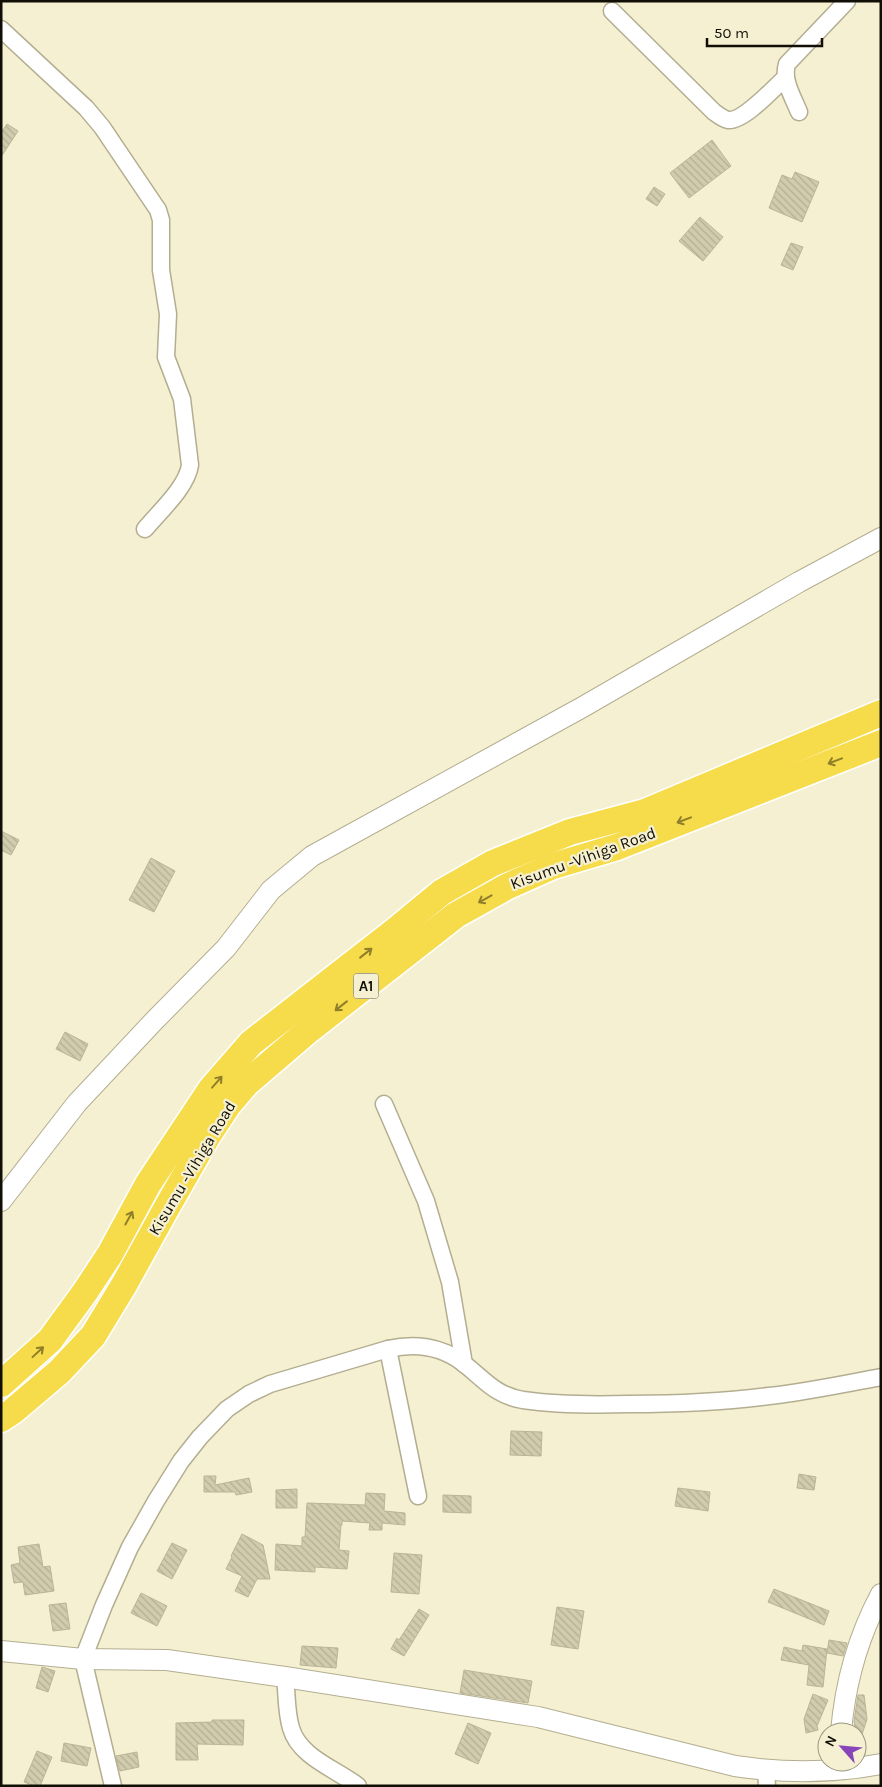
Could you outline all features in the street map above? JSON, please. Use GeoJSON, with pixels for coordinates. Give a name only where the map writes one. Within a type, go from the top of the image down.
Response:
{"type":"FeatureCollection","features":[{"type":"Feature","properties":{"kind":"highway","name":"Kisumu -Vihiga Road"},"geometry":{"type":"LineString","coordinates":[[1,1384],[50,1340],[110,1254],[148,1184],[211,1089],[251,1043],[442,892],[502,859],[570,832],[644,812],[881,713]]}},
{"type":"Feature","properties":{"kind":"highway","name":"Kisumu -Vihiga Road"},"geometry":{"type":"LineString","coordinates":[[1,1419],[59,1372],[93,1336],[208,1136],[228,1105],[246,1084],[310,1030],[456,915],[506,887],[553,866],[617,846],[881,743]]}},
{"type":"Feature","properties":{"kind":"street"},"geometry":{"type":"LineString","coordinates":[[799,112],[785,78],[785,70],[790,59],[847,1]]}},
{"type":"Feature","properties":{"kind":"street"},"geometry":{"type":"LineString","coordinates":[[612,11],[714,112],[725,119],[737,118],[750,110],[785,78]]}},
{"type":"Feature","properties":{"kind":"street"},"geometry":{"type":"LineString","coordinates":[[1,29],[91,115],[102,128],[152,200],[161,220],[161,270],[168,314],[166,356],[175,376],[182,400],[190,465],[189,473],[184,482],[145,529]]}},
{"type":"Feature","properties":{"kind":"street"},"geometry":{"type":"LineString","coordinates":[[1,1201],[77,1103],[226,948],[271,890],[312,856],[582,708],[799,582],[881,538]]}},
{"type":"Feature","properties":{"kind":"street"},"geometry":{"type":"LineString","coordinates":[[384,1104],[426,1201],[450,1282],[464,1364]]}},
{"type":"Feature","properties":{"kind":"street"},"geometry":{"type":"LineString","coordinates":[[113,1786],[83,1659],[104,1604],[130,1547],[156,1501],[181,1461],[200,1437],[227,1409],[248,1394],[270,1384],[388,1349],[420,1345],[451,1354],[496,1391],[522,1400],[555,1403],[672,1404],[768,1396],[881,1377]]}},
{"type":"Feature","properties":{"kind":"street"},"geometry":{"type":"LineString","coordinates":[[388,1349],[418,1496]]}},
{"type":"Feature","properties":{"kind":"street"},"geometry":{"type":"LineString","coordinates":[[842,1722],[854,1659],[881,1594]]}},
{"type":"Feature","properties":{"kind":"street"},"geometry":{"type":"LineString","coordinates":[[1,1651],[83,1659],[167,1660],[538,1717],[735,1766],[766,1778],[817,1770]]}},
{"type":"Feature","properties":{"kind":"street"},"geometry":{"type":"LineString","coordinates":[[285,1677],[291,1728],[297,1740],[306,1752],[358,1786]]}},
{"type":"Feature","properties":{"kind":"street"},"geometry":{"type":"LineString","coordinates":[[867,1767],[881,1764]]}},
{"type":"Feature","properties":{"kind":"building"},"geometry":{"type":"Polygon","coordinates":[[[7,124],[18,131],[1,157],[1,133],[7,124]]]}},
{"type":"Feature","properties":{"kind":"building"},"geometry":{"type":"Polygon","coordinates":[[[712,140],[731,166],[689,198],[670,173],[712,140]]]}},
{"type":"Feature","properties":{"kind":"building"},"geometry":{"type":"Polygon","coordinates":[[[795,172],[819,182],[802,222],[769,208],[782,175],[792,179],[795,172]]]}},
{"type":"Feature","properties":{"kind":"building"},"geometry":{"type":"Polygon","coordinates":[[[654,187],[665,194],[657,206],[646,199],[654,187]]]}},
{"type":"Feature","properties":{"kind":"building"},"geometry":{"type":"Polygon","coordinates":[[[700,217],[723,237],[703,261],[679,241],[700,217]]]}},
{"type":"Feature","properties":{"kind":"building"},"geometry":{"type":"Polygon","coordinates":[[[791,243],[803,247],[793,270],[781,265],[791,243]]]}},
{"type":"Feature","properties":{"kind":"building"},"geometry":{"type":"Polygon","coordinates":[[[1,831],[19,840],[11,855],[1,850],[1,831]]]}},
{"type":"Feature","properties":{"kind":"building"},"geometry":{"type":"Polygon","coordinates":[[[151,858],[175,871],[154,912],[129,900],[151,858]]]}},
{"type":"Feature","properties":{"kind":"building"},"geometry":{"type":"Polygon","coordinates":[[[65,1032],[88,1044],[80,1061],[56,1049],[65,1032]]]}},
{"type":"Feature","properties":{"kind":"building"},"geometry":{"type":"Polygon","coordinates":[[[511,1431],[542,1432],[541,1456],[510,1455],[511,1431]]]}},
{"type":"Feature","properties":{"kind":"building"},"geometry":{"type":"Polygon","coordinates":[[[799,1474],[816,1477],[814,1490],[797,1488],[799,1474]]]}},
{"type":"Feature","properties":{"kind":"building"},"geometry":{"type":"Polygon","coordinates":[[[204,1476],[216,1476],[215,1485],[249,1478],[252,1492],[236,1495],[235,1492],[204,1492],[204,1476]]]}},
{"type":"Feature","properties":{"kind":"building"},"geometry":{"type":"Polygon","coordinates":[[[678,1488],[710,1492],[708,1511],[675,1506],[678,1488]]]}},
{"type":"Feature","properties":{"kind":"building"},"geometry":{"type":"Polygon","coordinates":[[[297,1489],[297,1508],[276,1508],[276,1490],[297,1489]]]}},
{"type":"Feature","properties":{"kind":"building"},"geometry":{"type":"Polygon","coordinates":[[[366,1493],[385,1494],[384,1511],[405,1513],[405,1525],[382,1523],[382,1530],[369,1530],[370,1523],[342,1521],[339,1550],[349,1551],[347,1569],[315,1567],[315,1572],[275,1570],[276,1544],[302,1546],[302,1537],[305,1537],[307,1503],[365,1505],[366,1493]]]}},
{"type":"Feature","properties":{"kind":"building"},"geometry":{"type":"Polygon","coordinates":[[[443,1495],[471,1496],[471,1513],[443,1512],[443,1495]]]}},
{"type":"Feature","properties":{"kind":"building"},"geometry":{"type":"Polygon","coordinates":[[[242,1534],[263,1545],[270,1579],[257,1579],[248,1597],[235,1591],[242,1576],[226,1569],[242,1534]]]}},
{"type":"Feature","properties":{"kind":"building"},"geometry":{"type":"Polygon","coordinates":[[[172,1543],[187,1550],[172,1579],[157,1571],[172,1543]]]}},
{"type":"Feature","properties":{"kind":"building"},"geometry":{"type":"Polygon","coordinates":[[[39,1544],[43,1567],[50,1566],[54,1591],[25,1595],[23,1582],[14,1583],[11,1565],[20,1563],[18,1547],[39,1544]]]}},
{"type":"Feature","properties":{"kind":"building"},"geometry":{"type":"Polygon","coordinates":[[[394,1553],[422,1555],[419,1594],[391,1592],[394,1553]]]}},
{"type":"Feature","properties":{"kind":"building"},"geometry":{"type":"Polygon","coordinates":[[[774,1589],[829,1611],[824,1625],[768,1602],[774,1589]]]}},
{"type":"Feature","properties":{"kind":"building"},"geometry":{"type":"Polygon","coordinates":[[[141,1593],[167,1606],[157,1626],[131,1613],[141,1593]]]}},
{"type":"Feature","properties":{"kind":"building"},"geometry":{"type":"Polygon","coordinates":[[[66,1603],[70,1629],[53,1631],[49,1605],[66,1603]]]}},
{"type":"Feature","properties":{"kind":"building"},"geometry":{"type":"Polygon","coordinates":[[[557,1607],[584,1611],[578,1649],[551,1645],[557,1607]]]}},
{"type":"Feature","properties":{"kind":"building"},"geometry":{"type":"Polygon","coordinates":[[[419,1609],[429,1615],[404,1656],[391,1649],[419,1609]]]}},
{"type":"Feature","properties":{"kind":"building"},"geometry":{"type":"Polygon","coordinates":[[[829,1640],[847,1643],[843,1656],[827,1653],[829,1640]]]}},
{"type":"Feature","properties":{"kind":"building"},"geometry":{"type":"Polygon","coordinates":[[[803,1645],[827,1649],[823,1687],[807,1685],[809,1665],[781,1660],[784,1647],[802,1651],[803,1645]]]}},
{"type":"Feature","properties":{"kind":"building"},"geometry":{"type":"Polygon","coordinates":[[[302,1646],[338,1648],[336,1668],[300,1665],[302,1646]]]}},
{"type":"Feature","properties":{"kind":"building"},"geometry":{"type":"Polygon","coordinates":[[[42,1667],[55,1671],[48,1692],[36,1688],[42,1667]]]}},
{"type":"Feature","properties":{"kind":"building"},"geometry":{"type":"Polygon","coordinates":[[[464,1670],[532,1681],[528,1703],[460,1693],[464,1670]]]}},
{"type":"Feature","properties":{"kind":"building"},"geometry":{"type":"Polygon","coordinates":[[[813,1694],[828,1700],[819,1722],[817,1722],[817,1730],[806,1733],[804,1719],[813,1694]]]}},
{"type":"Feature","properties":{"kind":"building"},"geometry":{"type":"Polygon","coordinates":[[[858,1695],[864,1695],[866,1722],[854,1721],[858,1695]]]}},
{"type":"Feature","properties":{"kind":"building"},"geometry":{"type":"Polygon","coordinates":[[[212,1720],[244,1720],[243,1745],[197,1744],[198,1760],[176,1760],[176,1723],[212,1722],[212,1720]]]}},
{"type":"Feature","properties":{"kind":"building"},"geometry":{"type":"Polygon","coordinates":[[[468,1723],[491,1733],[478,1764],[455,1754],[468,1723]]]}},
{"type":"Feature","properties":{"kind":"building"},"geometry":{"type":"Polygon","coordinates":[[[64,1743],[91,1748],[87,1766],[61,1761],[64,1743]]]}},
{"type":"Feature","properties":{"kind":"building"},"geometry":{"type":"Polygon","coordinates":[[[37,1751],[52,1757],[40,1786],[34,1786],[24,1782],[37,1751]]]}},
{"type":"Feature","properties":{"kind":"building"},"geometry":{"type":"Polygon","coordinates":[[[137,1752],[139,1767],[120,1771],[116,1756],[137,1752]]]}}]}
